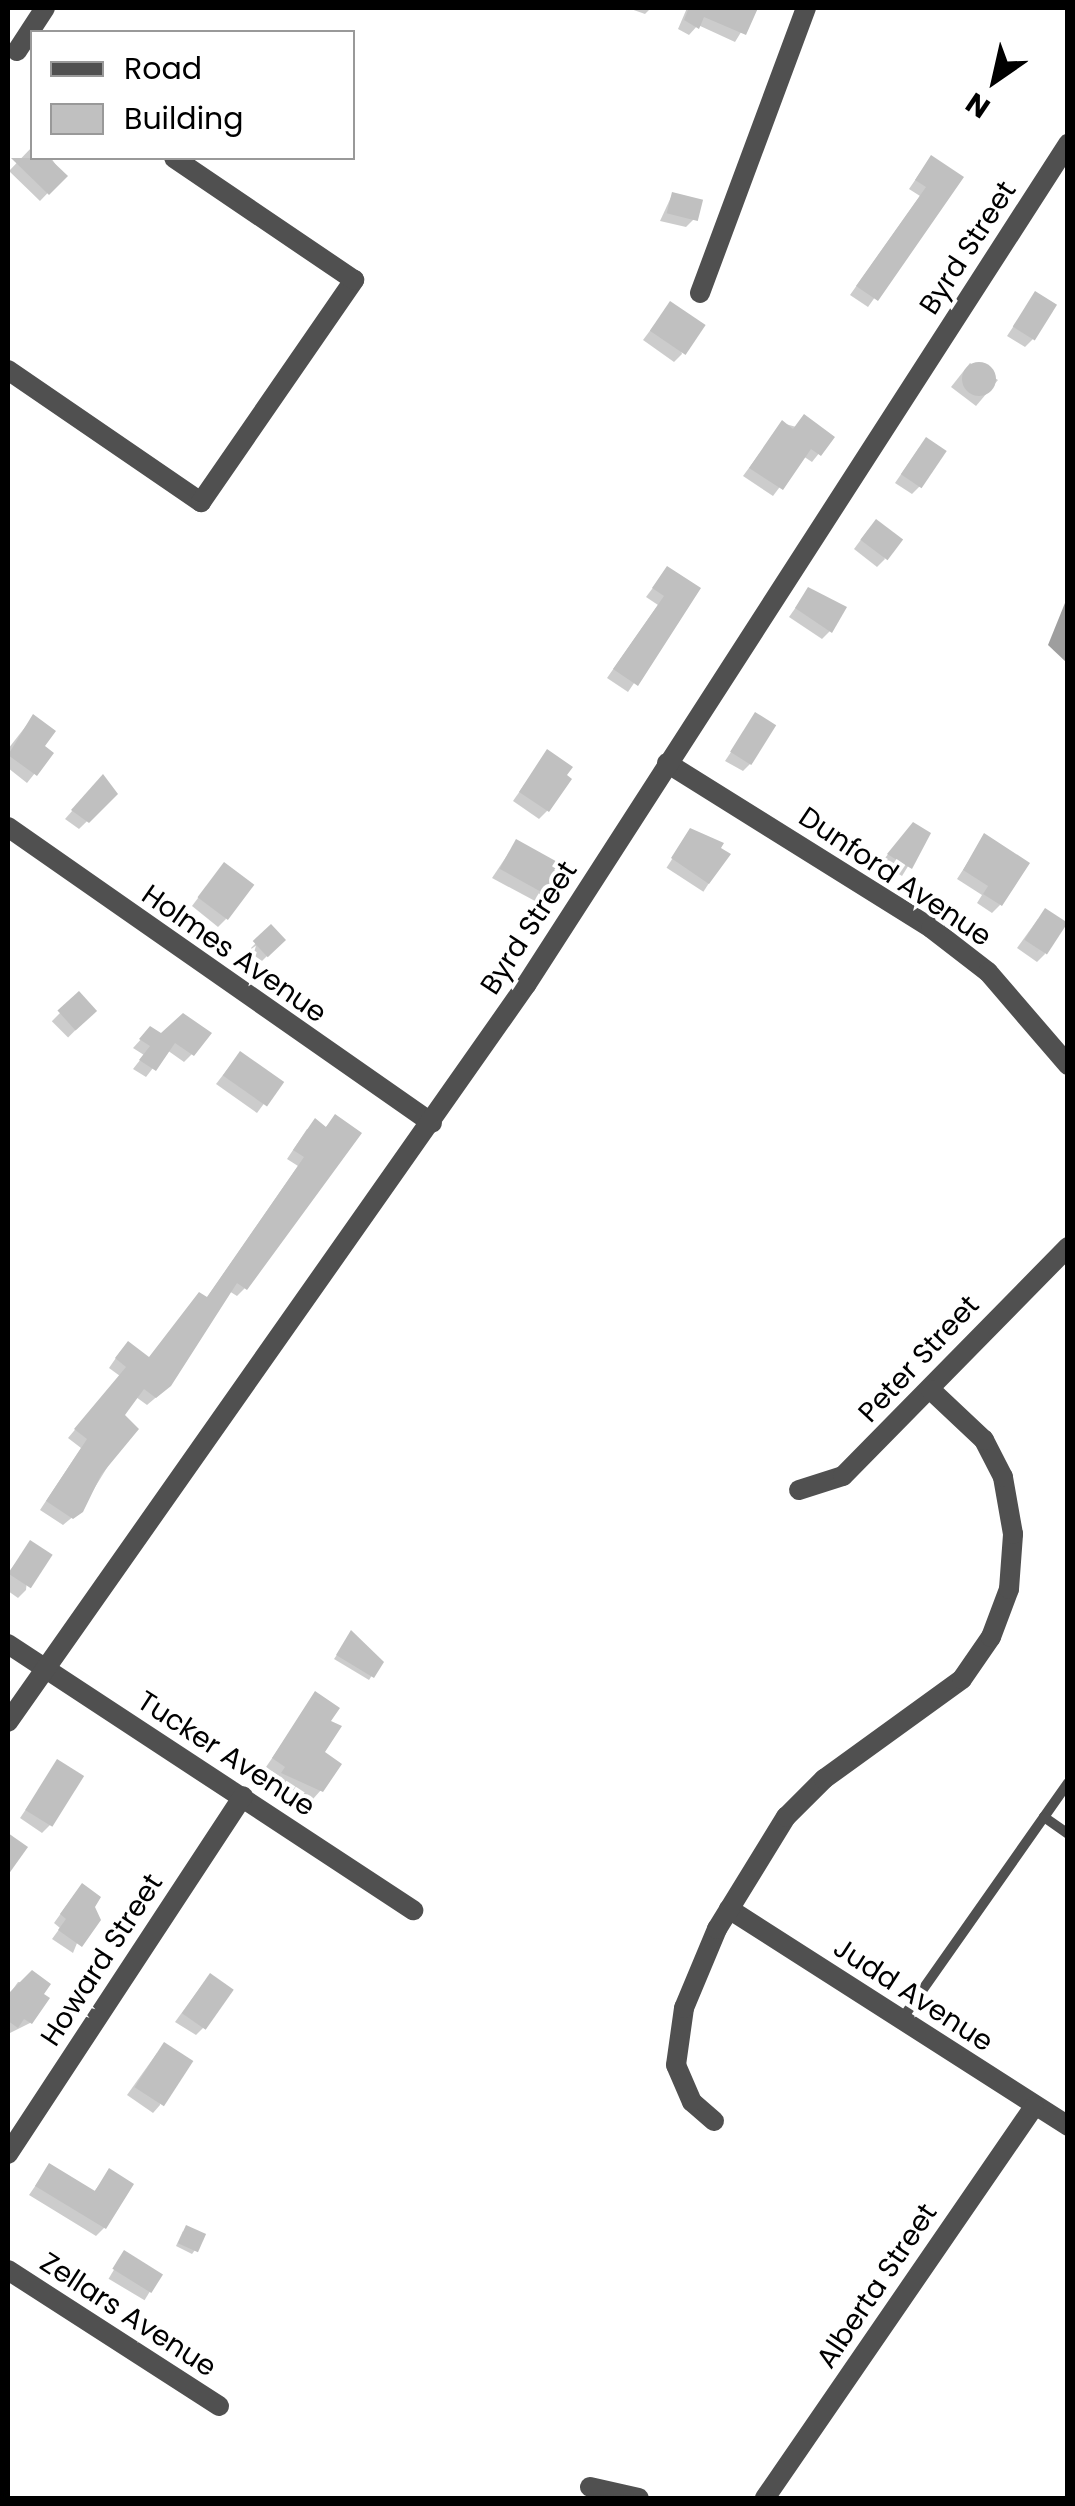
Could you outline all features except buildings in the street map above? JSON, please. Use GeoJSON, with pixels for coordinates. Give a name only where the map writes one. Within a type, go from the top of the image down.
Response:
{"type":"FeatureCollection","features":[{"type":"Feature","properties":{"kind":"street"},"geometry":{"type":"LineString","coordinates":[[32,30],[45,8]]}},
{"type":"Feature","properties":{"kind":"street"},"geometry":{"type":"LineString","coordinates":[[700,293],[806,8]]}},
{"type":"Feature","properties":{"kind":"street","name":"Byrd Street"},"geometry":{"type":"LineString","coordinates":[[8,1722],[432,1123],[1068,144]]}},
{"type":"Feature","properties":{"kind":"street"},"geometry":{"type":"LineString","coordinates":[[8,370],[201,502],[354,280],[177,160]]}},
{"type":"Feature","properties":{"kind":"street","name":"Dunford Avenue"},"geometry":{"type":"LineString","coordinates":[[667,763],[931,928],[988,972],[1068,1064]]}},
{"type":"Feature","properties":{"kind":"street","name":"Holmes Avenue"},"geometry":{"type":"LineString","coordinates":[[8,826],[432,1123]]}},
{"type":"Feature","properties":{"kind":"street","name":"Peter Street"},"geometry":{"type":"LineString","coordinates":[[799,1490],[843,1476],[1068,1247]]}},
{"type":"Feature","properties":{"kind":"street"},"geometry":{"type":"LineString","coordinates":[[714,2121],[692,2102],[676,2065],[684,2008],[730,1909],[786,1817],[824,1779],[962,1680],[991,1636],[1009,1589],[1012,1552],[1003,1477],[984,1440],[930,1390]]}},
{"type":"Feature","properties":{"kind":"street","name":"Tucker Avenue"},"geometry":{"type":"LineString","coordinates":[[8,1644],[413,1910]]}},
{"type":"Feature","properties":{"kind":"street","name":"Howard Street"},"geometry":{"type":"LineString","coordinates":[[8,2154],[242,1796]]}},
{"type":"Feature","properties":{"kind":"street","name":"Judd Avenue"},"geometry":{"type":"LineString","coordinates":[[730,1909],[1068,2126]]}},
{"type":"Feature","properties":{"kind":"street","name":"Alberta Street"},"geometry":{"type":"LineString","coordinates":[[765,2498],[1034,2106]]}},
{"type":"Feature","properties":{"kind":"street","name":"Zellars Avenue"},"geometry":{"type":"LineString","coordinates":[[8,2270],[218,2406]]}},
{"type":"Feature","properties":{"kind":"street"},"geometry":{"type":"LineString","coordinates":[[590,2487],[639,2498]]}},
{"type":"Feature","properties":{"kind":"lane"},"geometry":{"type":"LineString","coordinates":[[902,2020],[1068,1783]]}},
{"type":"Feature","properties":{"kind":"lane"},"geometry":{"type":"LineString","coordinates":[[1044,1818],[1068,1834]]}},
{"type":"Feature","properties":{"kind":"shaded area"},"geometry":{"type":"Polygon","coordinates":[[[1067,598],[1067,663],[1048,645],[1067,598]]]}}]}
